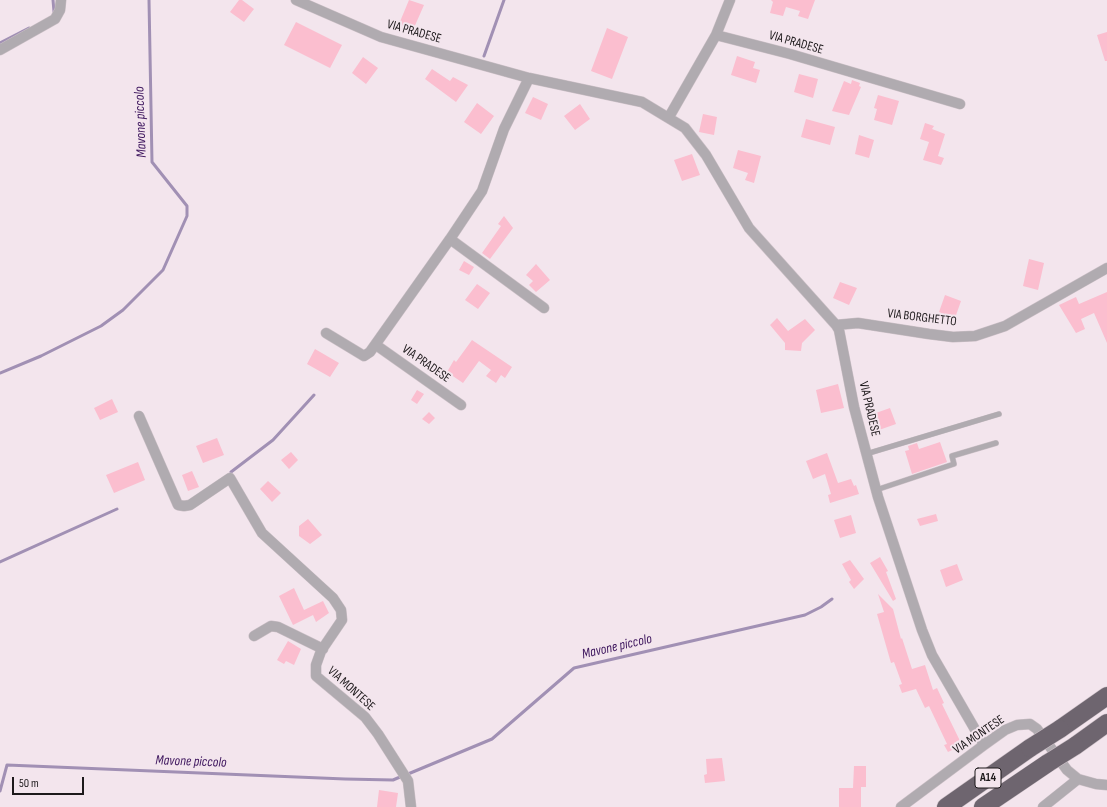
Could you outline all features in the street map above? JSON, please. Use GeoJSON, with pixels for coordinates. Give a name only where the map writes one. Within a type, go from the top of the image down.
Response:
{"type":"FeatureCollection","features":[{"type":"Feature","properties":{"kind":"highway","name":"A14"},"geometry":{"type":"LineString","coordinates":[[946,807],[1107,696]]}},
{"type":"Feature","properties":{"kind":"highway","name":"A14"},"geometry":{"type":"LineString","coordinates":[[983,807],[1107,723]]}},
{"type":"Feature","properties":{"kind":"street"},"geometry":{"type":"LineString","coordinates":[[0,50],[55,19],[60,10],[61,0]]}},
{"type":"Feature","properties":{"kind":"street","name":"VIA PRADESE"},"geometry":{"type":"LineString","coordinates":[[296,0],[381,37],[529,78],[636,100],[670,117],[685,128],[696,141],[749,228],[839,330],[854,407],[876,490],[932,655],[984,745]]}},
{"type":"Feature","properties":{"kind":"street"},"geometry":{"type":"LineString","coordinates":[[670,117],[716,35],[730,0]]}},
{"type":"Feature","properties":{"kind":"street","name":"VIA PRADESE"},"geometry":{"type":"LineString","coordinates":[[716,35],[790,54],[960,104]]}},
{"type":"Feature","properties":{"kind":"street"},"geometry":{"type":"LineString","coordinates":[[326,334],[364,356],[370,352],[482,191],[504,129],[529,78]]}},
{"type":"Feature","properties":{"kind":"street"},"geometry":{"type":"LineString","coordinates":[[450,239],[544,308]]}},
{"type":"Feature","properties":{"kind":"street","name":"VIA BORGHETTO"},"geometry":{"type":"LineString","coordinates":[[836,325],[858,323],[953,337],[975,336],[1005,326],[1107,268]]}},
{"type":"Feature","properties":{"kind":"street","name":"VIA PRADESE"},"geometry":{"type":"LineString","coordinates":[[376,344],[461,405]]}},
{"type":"Feature","properties":{"kind":"street","name":"VIA MONTESE"},"geometry":{"type":"LineString","coordinates":[[139,416],[178,505],[184,506],[190,504],[230,478],[262,533],[334,598],[341,610],[342,620],[323,648],[316,665],[316,676],[365,717],[378,734],[408,781],[411,807]]}},
{"type":"Feature","properties":{"kind":"street"},"geometry":{"type":"LineString","coordinates":[[254,636],[271,626],[278,627],[323,648]]}},
{"type":"Feature","properties":{"kind":"street","name":"VIA MONTESE"},"geometry":{"type":"LineString","coordinates":[[901,807],[1005,730],[1017,725],[1030,724],[1037,729],[1067,770],[1078,779],[1096,784],[1107,785]]}},
{"type":"Feature","properties":{"kind":"street"},"geometry":{"type":"LineString","coordinates":[[1043,807],[1078,779]]}},
{"type":"Feature","properties":{"kind":"lane"},"geometry":{"type":"LineString","coordinates":[[866,454],[999,414]]}},
{"type":"Feature","properties":{"kind":"lane"},"geometry":{"type":"LineString","coordinates":[[876,490],[954,464],[952,456],[996,443]]}},
{"type":"Feature","properties":{"kind":"building"},"geometry":{"type":"Polygon","coordinates":[[[239,0],[242,0],[254,9],[244,22],[230,12],[239,0]]]}},
{"type":"Feature","properties":{"kind":"building"},"geometry":{"type":"Polygon","coordinates":[[[409,0],[424,5],[413,30],[399,24],[409,0]]]}},
{"type":"Feature","properties":{"kind":"building"},"geometry":{"type":"Polygon","coordinates":[[[771,0],[815,0],[808,19],[798,16],[800,11],[786,7],[783,16],[770,13],[773,2],[771,0]]]}},
{"type":"Feature","properties":{"kind":"building"},"geometry":{"type":"Polygon","coordinates":[[[296,22],[342,45],[330,68],[284,45],[296,22]]]}},
{"type":"Feature","properties":{"kind":"building"},"geometry":{"type":"Polygon","coordinates":[[[607,28],[628,37],[612,79],[591,71],[607,28]]]}},
{"type":"Feature","properties":{"kind":"building"},"geometry":{"type":"Polygon","coordinates":[[[1107,32],[1107,61],[1105,61],[1097,35],[1107,32]]]}},
{"type":"Feature","properties":{"kind":"building"},"geometry":{"type":"Polygon","coordinates":[[[737,56],[755,62],[753,68],[760,70],[756,83],[731,75],[737,56]]]}},
{"type":"Feature","properties":{"kind":"building"},"geometry":{"type":"Polygon","coordinates":[[[363,57],[378,68],[366,84],[352,73],[363,57]]]}},
{"type":"Feature","properties":{"kind":"building"},"geometry":{"type":"Polygon","coordinates":[[[432,69],[450,81],[453,77],[468,85],[456,102],[425,79],[432,69]]]}},
{"type":"Feature","properties":{"kind":"building"},"geometry":{"type":"Polygon","coordinates":[[[799,74],[818,79],[813,98],[794,92],[799,74]]]}},
{"type":"Feature","properties":{"kind":"building"},"geometry":{"type":"Polygon","coordinates":[[[852,80],[860,83],[859,86],[861,87],[849,115],[832,111],[844,81],[851,84],[852,80]]]}},
{"type":"Feature","properties":{"kind":"building"},"geometry":{"type":"Polygon","coordinates":[[[878,95],[899,101],[892,125],[874,120],[877,109],[874,108],[878,95]]]}},
{"type":"Feature","properties":{"kind":"building"},"geometry":{"type":"Polygon","coordinates":[[[533,97],[548,104],[541,120],[525,113],[533,97]]]}},
{"type":"Feature","properties":{"kind":"building"},"geometry":{"type":"Polygon","coordinates":[[[477,103],[494,116],[481,134],[464,122],[477,103]]]}},
{"type":"Feature","properties":{"kind":"building"},"geometry":{"type":"Polygon","coordinates":[[[580,104],[590,119],[575,130],[564,116],[580,104]]]}},
{"type":"Feature","properties":{"kind":"building"},"geometry":{"type":"Polygon","coordinates":[[[703,114],[717,117],[714,135],[699,132],[703,114]]]}},
{"type":"Feature","properties":{"kind":"building"},"geometry":{"type":"Polygon","coordinates":[[[806,119],[835,127],[830,145],[801,137],[806,119]]]}},
{"type":"Feature","properties":{"kind":"building"},"geometry":{"type":"Polygon","coordinates":[[[925,123],[934,126],[932,129],[945,134],[938,156],[944,158],[941,165],[923,160],[929,142],[920,139],[925,123]]]}},
{"type":"Feature","properties":{"kind":"building"},"geometry":{"type":"Polygon","coordinates":[[[859,135],[874,140],[869,158],[855,154],[859,135]]]}},
{"type":"Feature","properties":{"kind":"building"},"geometry":{"type":"Polygon","coordinates":[[[738,150],[761,156],[754,183],[745,180],[748,173],[733,168],[738,150]]]}},
{"type":"Feature","properties":{"kind":"building"},"geometry":{"type":"Polygon","coordinates":[[[692,154],[700,175],[682,181],[674,160],[692,154]]]}},
{"type":"Feature","properties":{"kind":"building"},"geometry":{"type":"Polygon","coordinates":[[[504,216],[513,228],[490,259],[482,253],[501,226],[498,224],[504,216]]]}},
{"type":"Feature","properties":{"kind":"building"},"geometry":{"type":"Polygon","coordinates":[[[1029,259],[1044,263],[1038,290],[1023,286],[1029,259]]]}},
{"type":"Feature","properties":{"kind":"building"},"geometry":{"type":"Polygon","coordinates":[[[464,261],[474,267],[469,275],[459,270],[464,261]]]}},
{"type":"Feature","properties":{"kind":"building"},"geometry":{"type":"Polygon","coordinates":[[[536,264],[550,280],[536,292],[529,285],[533,281],[526,275],[536,264]]]}},
{"type":"Feature","properties":{"kind":"building"},"geometry":{"type":"Polygon","coordinates":[[[840,282],[857,288],[849,305],[833,298],[840,282]]]}},
{"type":"Feature","properties":{"kind":"building"},"geometry":{"type":"Polygon","coordinates":[[[477,284],[490,293],[478,309],[465,300],[477,284]]]}},
{"type":"Feature","properties":{"kind":"building"},"geometry":{"type":"Polygon","coordinates":[[[1107,292],[1107,343],[1094,313],[1081,319],[1085,329],[1076,333],[1059,305],[1076,297],[1079,304],[1107,292]]]}},
{"type":"Feature","properties":{"kind":"building"},"geometry":{"type":"Polygon","coordinates":[[[945,295],[961,301],[955,318],[939,312],[945,295]]]}},
{"type":"Feature","properties":{"kind":"building"},"geometry":{"type":"Polygon","coordinates":[[[777,318],[788,331],[805,319],[815,330],[802,343],[801,351],[785,350],[785,343],[770,325],[777,318]]]}},
{"type":"Feature","properties":{"kind":"building"},"geometry":{"type":"Polygon","coordinates":[[[472,340],[512,367],[505,378],[501,375],[496,383],[486,376],[491,370],[479,361],[463,383],[447,372],[454,360],[456,362],[472,340]]]}},
{"type":"Feature","properties":{"kind":"building"},"geometry":{"type":"Polygon","coordinates":[[[315,349],[339,363],[330,377],[307,364],[315,349]]]}},
{"type":"Feature","properties":{"kind":"building"},"geometry":{"type":"Polygon","coordinates":[[[838,384],[844,408],[821,413],[816,390],[838,384]]]}},
{"type":"Feature","properties":{"kind":"building"},"geometry":{"type":"Polygon","coordinates":[[[417,390],[424,394],[417,404],[411,400],[417,390]]]}},
{"type":"Feature","properties":{"kind":"building"},"geometry":{"type":"Polygon","coordinates":[[[112,399],[118,412],[100,420],[94,408],[112,399]]]}},
{"type":"Feature","properties":{"kind":"building"},"geometry":{"type":"Polygon","coordinates":[[[890,408],[896,424],[879,430],[873,414],[890,408]]]}},
{"type":"Feature","properties":{"kind":"building"},"geometry":{"type":"Polygon","coordinates":[[[429,412],[435,418],[429,424],[422,419],[429,412]]]}},
{"type":"Feature","properties":{"kind":"building"},"geometry":{"type":"Polygon","coordinates":[[[217,438],[224,455],[203,463],[196,446],[217,438]]]}},
{"type":"Feature","properties":{"kind":"building"},"geometry":{"type":"Polygon","coordinates":[[[940,442],[947,462],[912,474],[905,451],[909,450],[908,446],[917,443],[919,449],[940,442]]]}},
{"type":"Feature","properties":{"kind":"building"},"geometry":{"type":"Polygon","coordinates":[[[291,452],[298,460],[289,469],[281,460],[291,452]]]}},
{"type":"Feature","properties":{"kind":"building"},"geometry":{"type":"Polygon","coordinates":[[[827,453],[838,483],[851,479],[854,486],[856,485],[859,494],[830,503],[828,495],[831,494],[825,474],[813,479],[806,461],[827,453]]]}},
{"type":"Feature","properties":{"kind":"building"},"geometry":{"type":"Polygon","coordinates":[[[138,462],[145,480],[114,493],[106,475],[138,462]]]}},
{"type":"Feature","properties":{"kind":"building"},"geometry":{"type":"Polygon","coordinates":[[[192,471],[199,487],[188,491],[182,475],[192,471]]]}},
{"type":"Feature","properties":{"kind":"building"},"geometry":{"type":"Polygon","coordinates":[[[268,481],[281,493],[272,502],[260,489],[268,481]]]}},
{"type":"Feature","properties":{"kind":"building"},"geometry":{"type":"Polygon","coordinates":[[[936,514],[938,521],[920,526],[917,519],[936,514]]]}},
{"type":"Feature","properties":{"kind":"building"},"geometry":{"type":"Polygon","coordinates":[[[851,515],[856,533],[840,538],[834,520],[851,515]]]}},
{"type":"Feature","properties":{"kind":"building"},"geometry":{"type":"Polygon","coordinates":[[[308,519],[322,535],[310,544],[299,536],[299,526],[308,519]]]}},
{"type":"Feature","properties":{"kind":"building"},"geometry":{"type":"Polygon","coordinates":[[[880,557],[888,571],[886,572],[896,599],[893,601],[870,563],[880,557]]]}},
{"type":"Feature","properties":{"kind":"building"},"geometry":{"type":"Polygon","coordinates":[[[850,560],[864,579],[854,589],[849,582],[851,580],[842,564],[850,560]]]}},
{"type":"Feature","properties":{"kind":"building"},"geometry":{"type":"Polygon","coordinates":[[[957,564],[963,580],[946,587],[940,570],[957,564]]]}},
{"type":"Feature","properties":{"kind":"building"},"geometry":{"type":"Polygon","coordinates":[[[294,588],[304,610],[323,601],[329,613],[316,622],[313,615],[293,625],[279,596],[294,588]]]}},
{"type":"Feature","properties":{"kind":"building"},"geometry":{"type":"Polygon","coordinates":[[[878,594],[893,609],[901,639],[902,638],[912,669],[925,665],[933,690],[937,688],[944,703],[942,704],[962,745],[948,752],[944,745],[947,744],[929,706],[925,708],[916,689],[902,693],[899,685],[902,684],[894,662],[891,663],[877,614],[884,612],[878,594]]]}},
{"type":"Feature","properties":{"kind":"building"},"geometry":{"type":"Polygon","coordinates":[[[288,641],[301,649],[294,665],[286,661],[284,664],[277,660],[288,641]]]}},
{"type":"Feature","properties":{"kind":"building"},"geometry":{"type":"Polygon","coordinates":[[[722,758],[725,781],[705,783],[704,775],[707,774],[706,759],[722,758]]]}},
{"type":"Feature","properties":{"kind":"building"},"geometry":{"type":"Polygon","coordinates":[[[854,766],[866,766],[866,787],[861,787],[861,807],[839,807],[839,788],[853,788],[854,766]]]}},
{"type":"Feature","properties":{"kind":"building"},"geometry":{"type":"Polygon","coordinates":[[[379,790],[398,793],[396,807],[377,807],[379,790]]]}},
{"type":"Feature","properties":{"kind":"waterway","name":"Mavone piccolo"},"geometry":{"type":"LineString","coordinates":[[53,0],[54,12]]}},
{"type":"Feature","properties":{"kind":"waterway","name":"Mavone piccolo"},"geometry":{"type":"LineString","coordinates":[[0,373],[41,356],[101,326],[123,310],[163,270],[187,216],[187,206],[152,162],[149,0]]}},
{"type":"Feature","properties":{"kind":"waterway","name":"Mavone piccolo"},"geometry":{"type":"LineString","coordinates":[[484,56],[504,0]]}},
{"type":"Feature","properties":{"kind":"waterway","name":"Mavone piccolo"},"geometry":{"type":"LineString","coordinates":[[0,43],[29,28]]}},
{"type":"Feature","properties":{"kind":"waterway","name":"Mavone piccolo"},"geometry":{"type":"LineString","coordinates":[[231,472],[273,440],[314,395]]}},
{"type":"Feature","properties":{"kind":"waterway","name":"Mavone piccolo"},"geometry":{"type":"LineString","coordinates":[[0,562],[117,509]]}},
{"type":"Feature","properties":{"kind":"waterway","name":"Mavone piccolo"},"geometry":{"type":"LineString","coordinates":[[408,774],[492,739],[574,668],[805,615],[821,607],[832,599]]}},
{"type":"Feature","properties":{"kind":"waterway","name":"Mavone piccolo"},"geometry":{"type":"LineString","coordinates":[[0,791],[7,765],[345,779],[393,780],[400,777]]}}]}
